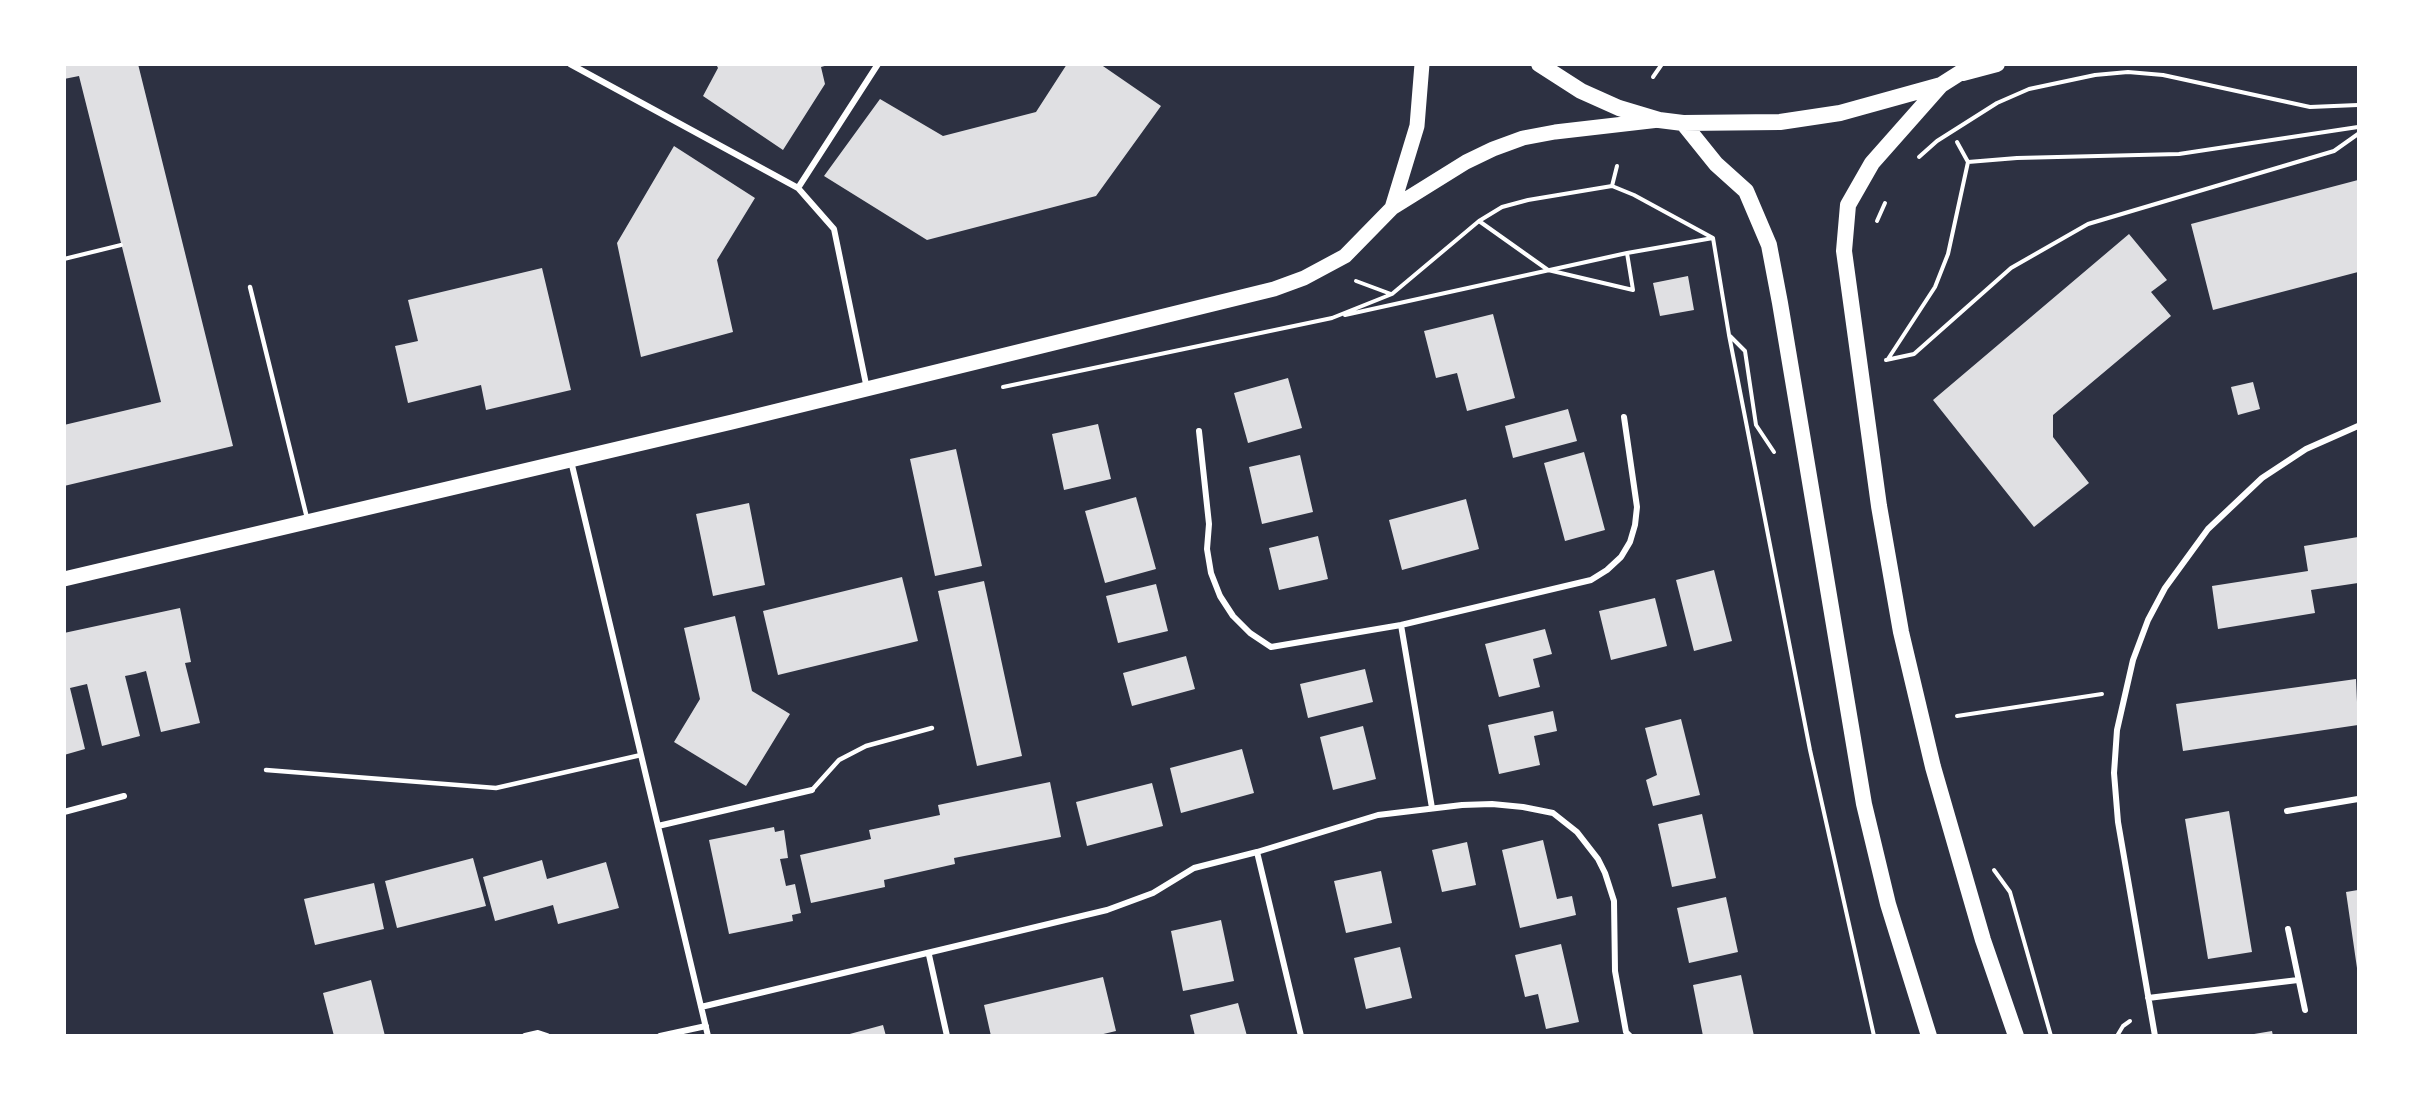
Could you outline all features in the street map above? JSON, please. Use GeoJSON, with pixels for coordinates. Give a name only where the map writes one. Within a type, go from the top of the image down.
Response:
{"type":"FeatureCollection","features":[{"type":"Feature","properties":{"kind":"highway"},"geometry":{"type":"LineString","coordinates":[[1539,64],[1581,91],[1619,108],[1659,120],[1683,123],[1780,122],[1840,113],[1941,85],[1967,69],[1997,64]]}},
{"type":"Feature","properties":{"kind":"highway"},"geometry":{"type":"LineString","coordinates":[[1941,85],[1872,163],[1848,205],[1844,251],[1879,506],[1901,632],[1916,698],[1983,940],[2016,1035]]}},
{"type":"Feature","properties":{"kind":"highway"},"geometry":{"type":"LineString","coordinates":[[1683,123],[1716,164],[1746,191],[1769,245],[1864,804],[1888,904],[1929,1035]]}},
{"type":"Feature","properties":{"kind":"main road"},"geometry":{"type":"LineString","coordinates":[[1392,208],[1417,126],[1422,64]]}},
{"type":"Feature","properties":{"kind":"main road"},"geometry":{"type":"LineString","coordinates":[[64,579],[867,389],[1274,289],[1304,278],[1345,256],[1392,208],[1466,162],[1492,149],[1523,138],[1555,132],[1659,120]]}},
{"type":"Feature","properties":{"kind":"street"},"geometry":{"type":"LineString","coordinates":[[570,64],[798,188],[834,229],[867,389]]}},
{"type":"Feature","properties":{"kind":"street"},"geometry":{"type":"LineString","coordinates":[[798,188],[878,64]]}},
{"type":"Feature","properties":{"kind":"street"},"geometry":{"type":"LineString","coordinates":[[1199,430],[1209,524],[1207,549],[1211,573],[1226,606],[1250,633],[1270,646],[1401,625],[1591,580],[1607,570],[1626,550],[1635,525],[1636,507],[1624,417]]}},
{"type":"Feature","properties":{"kind":"street"},"geometry":{"type":"LineString","coordinates":[[2155,1035],[2118,822],[2114,783],[2116,730],[2124,690],[2148,620],[2165,588],[2208,529],[2262,478],[2306,449],[2358,426]]}},
{"type":"Feature","properties":{"kind":"street"},"geometry":{"type":"LineString","coordinates":[[570,458],[708,1035]]}},
{"type":"Feature","properties":{"kind":"street"},"geometry":{"type":"LineString","coordinates":[[1401,625],[1432,808]]}},
{"type":"Feature","properties":{"kind":"street"},"geometry":{"type":"LineString","coordinates":[[658,826],[812,790]]}},
{"type":"Feature","properties":{"kind":"street"},"geometry":{"type":"LineString","coordinates":[[64,812],[124,796]]}},
{"type":"Feature","properties":{"kind":"street"},"geometry":{"type":"LineString","coordinates":[[2287,811],[2358,799]]}},
{"type":"Feature","properties":{"kind":"street"},"geometry":{"type":"LineString","coordinates":[[701,1007],[929,955],[1107,910],[1153,893],[1194,868],[1257,852],[1378,815],[1482,804],[1522,807],[1553,813],[1577,832],[1598,859],[1611,888],[1615,915],[1613,952],[1615,971],[1626,1032],[1630,1035]]}},
{"type":"Feature","properties":{"kind":"street"},"geometry":{"type":"LineString","coordinates":[[1257,852],[1301,1035]]}},
{"type":"Feature","properties":{"kind":"street"},"geometry":{"type":"LineString","coordinates":[[2288,929],[2305,1010]]}},
{"type":"Feature","properties":{"kind":"street"},"geometry":{"type":"LineString","coordinates":[[929,955],[947,1035]]}},
{"type":"Feature","properties":{"kind":"street"},"geometry":{"type":"LineString","coordinates":[[2148,998],[2298,980]]}},
{"type":"Feature","properties":{"kind":"street"},"geometry":{"type":"LineString","coordinates":[[660,1035],[706,1026]]}},
{"type":"Feature","properties":{"kind":"street"},"geometry":{"type":"LineString","coordinates":[[525,1035],[538,1033],[546,1035]]}},
{"type":"Feature","properties":{"kind":"lane"},"geometry":{"type":"LineString","coordinates":[[250,287],[308,521]]}},
{"type":"Feature","properties":{"kind":"lane"},"geometry":{"type":"LineString","coordinates":[[812,790],[839,759],[866,747],[932,728]]}},
{"type":"Feature","properties":{"kind":"lane"},"geometry":{"type":"LineString","coordinates":[[266,770],[496,788],[641,755]]}},
{"type":"Feature","properties":{"kind":"path"},"geometry":{"type":"LineString","coordinates":[[1653,77],[1662,64]]}},
{"type":"Feature","properties":{"kind":"path"},"geometry":{"type":"LineString","coordinates":[[1914,160],[1937,141],[1997,103],[2029,89],[2095,75],[2128,72],[2163,75],[2310,107],[2358,105]]}},
{"type":"Feature","properties":{"kind":"path"},"geometry":{"type":"LineString","coordinates":[[1968,162],[2017,158],[2179,154],[2358,127]]}},
{"type":"Feature","properties":{"kind":"path"},"geometry":{"type":"LineString","coordinates":[[1860,368],[1914,354],[2011,268],[2088,224],[2334,151],[2358,134]]}},
{"type":"Feature","properties":{"kind":"path"},"geometry":{"type":"LineString","coordinates":[[1887,360],[1935,287],[1948,254],[1968,162],[1957,142]]}},
{"type":"Feature","properties":{"kind":"path"},"geometry":{"type":"LineString","coordinates":[[1617,166],[1612,186],[1634,195],[1713,238]]}},
{"type":"Feature","properties":{"kind":"path"},"geometry":{"type":"LineString","coordinates":[[1875,227],[1887,199]]}},
{"type":"Feature","properties":{"kind":"path"},"geometry":{"type":"LineString","coordinates":[[1479,221],[1548,270],[1633,290],[1627,253]]}},
{"type":"Feature","properties":{"kind":"path"},"geometry":{"type":"LineString","coordinates":[[1332,318],[1627,253],[1713,238]]}},
{"type":"Feature","properties":{"kind":"path"},"geometry":{"type":"LineString","coordinates":[[1713,238],[1729,335],[1810,750],[1874,1035]]}},
{"type":"Feature","properties":{"kind":"path"},"geometry":{"type":"LineString","coordinates":[[64,259],[121,245]]}},
{"type":"Feature","properties":{"kind":"path"},"geometry":{"type":"LineString","coordinates":[[1729,335],[1745,351],[1756,425],[1780,461]]}},
{"type":"Feature","properties":{"kind":"path"},"geometry":{"type":"LineString","coordinates":[[1957,716],[2124,690]]}},
{"type":"Feature","properties":{"kind":"path"},"geometry":{"type":"LineString","coordinates":[[1992,867],[2010,892],[2051,1035]]}},
{"type":"Feature","properties":{"kind":"building"},"geometry":{"type":"Polygon","coordinates":[[[64,64],[138,64],[233,446],[64,486],[64,425],[161,402],[79,76],[64,79],[64,64]]]}},
{"type":"Feature","properties":{"kind":"building"},"geometry":{"type":"Polygon","coordinates":[[[716,64],[828,65],[821,67],[825,84],[783,150],[703,96],[718,68],[716,64]]]}},
{"type":"Feature","properties":{"kind":"building"},"geometry":{"type":"Polygon","coordinates":[[[1067,64],[1100,64],[1161,106],[1096,196],[927,240],[824,176],[880,99],[943,136],[1036,112],[1067,64]]]}},
{"type":"Feature","properties":{"kind":"building"},"geometry":{"type":"Polygon","coordinates":[[[674,146],[755,198],[717,260],[733,332],[641,357],[617,243],[674,146]]]}},
{"type":"Feature","properties":{"kind":"building"},"geometry":{"type":"Polygon","coordinates":[[[2358,180],[2358,272],[2213,310],[2191,224],[2358,180]]]}},
{"type":"Feature","properties":{"kind":"building"},"geometry":{"type":"Polygon","coordinates":[[[2129,234],[2167,280],[2151,292],[2171,316],[2053,415],[2053,437],[2089,483],[2034,527],[1933,400],[2129,234]]]}},
{"type":"Feature","properties":{"kind":"building"},"geometry":{"type":"Polygon","coordinates":[[[542,268],[571,390],[486,410],[481,385],[408,403],[395,346],[418,341],[408,300],[542,268]]]}},
{"type":"Feature","properties":{"kind":"building"},"geometry":{"type":"Polygon","coordinates":[[[1688,276],[1694,310],[1660,316],[1653,283],[1688,276]]]}},
{"type":"Feature","properties":{"kind":"building"},"geometry":{"type":"Polygon","coordinates":[[[1493,314],[1515,398],[1467,411],[1457,373],[1436,378],[1424,331],[1493,314]]]}},
{"type":"Feature","properties":{"kind":"building"},"geometry":{"type":"Polygon","coordinates":[[[1288,378],[1302,428],[1248,443],[1234,393],[1288,378]]]}},
{"type":"Feature","properties":{"kind":"building"},"geometry":{"type":"Polygon","coordinates":[[[2253,382],[2260,409],[2238,415],[2231,387],[2253,382]]]}},
{"type":"Feature","properties":{"kind":"building"},"geometry":{"type":"Polygon","coordinates":[[[1568,409],[1577,441],[1513,458],[1505,426],[1568,409]]]}},
{"type":"Feature","properties":{"kind":"building"},"geometry":{"type":"Polygon","coordinates":[[[1098,424],[1111,479],[1064,490],[1052,434],[1098,424]]]}},
{"type":"Feature","properties":{"kind":"building"},"geometry":{"type":"Polygon","coordinates":[[[956,449],[982,566],[935,576],[910,459],[956,449]]]}},
{"type":"Feature","properties":{"kind":"building"},"geometry":{"type":"Polygon","coordinates":[[[1584,452],[1605,530],[1565,541],[1544,463],[1584,452]]]}},
{"type":"Feature","properties":{"kind":"building"},"geometry":{"type":"Polygon","coordinates":[[[1300,455],[1313,512],[1262,524],[1249,467],[1300,455]]]}},
{"type":"Feature","properties":{"kind":"building"},"geometry":{"type":"Polygon","coordinates":[[[1136,497],[1156,569],[1105,583],[1085,511],[1136,497]]]}},
{"type":"Feature","properties":{"kind":"building"},"geometry":{"type":"Polygon","coordinates":[[[1466,499],[1479,549],[1402,570],[1389,520],[1466,499]]]}},
{"type":"Feature","properties":{"kind":"building"},"geometry":{"type":"Polygon","coordinates":[[[749,503],[765,585],[713,596],[696,514],[749,503]]]}},
{"type":"Feature","properties":{"kind":"building"},"geometry":{"type":"Polygon","coordinates":[[[1318,536],[1328,579],[1279,590],[1269,548],[1318,536]]]}},
{"type":"Feature","properties":{"kind":"building"},"geometry":{"type":"Polygon","coordinates":[[[2358,537],[2358,583],[2311,590],[2315,613],[2218,629],[2212,586],[2308,571],[2304,546],[2358,537]]]}},
{"type":"Feature","properties":{"kind":"building"},"geometry":{"type":"Polygon","coordinates":[[[1714,570],[1732,641],[1694,651],[1676,580],[1714,570]]]}},
{"type":"Feature","properties":{"kind":"building"},"geometry":{"type":"Polygon","coordinates":[[[902,577],[918,641],[778,675],[763,611],[902,577]]]}},
{"type":"Feature","properties":{"kind":"building"},"geometry":{"type":"Polygon","coordinates":[[[984,581],[1022,756],[977,766],[938,591],[984,581]]]}},
{"type":"Feature","properties":{"kind":"building"},"geometry":{"type":"Polygon","coordinates":[[[1156,584],[1168,631],[1118,643],[1106,596],[1156,584]]]}},
{"type":"Feature","properties":{"kind":"building"},"geometry":{"type":"Polygon","coordinates":[[[1655,598],[1667,646],[1611,660],[1599,611],[1655,598]]]}},
{"type":"Feature","properties":{"kind":"building"},"geometry":{"type":"Polygon","coordinates":[[[180,608],[191,662],[185,663],[200,723],[161,732],[146,671],[125,676],[140,736],[102,746],[87,684],[70,688],[85,749],[64,755],[64,633],[180,608]]]}},
{"type":"Feature","properties":{"kind":"building"},"geometry":{"type":"Polygon","coordinates":[[[735,616],[752,691],[790,714],[746,786],[674,742],[700,699],[684,628],[735,616]]]}},
{"type":"Feature","properties":{"kind":"building"},"geometry":{"type":"Polygon","coordinates":[[[1545,629],[1552,654],[1533,659],[1540,687],[1499,697],[1485,644],[1545,629]]]}},
{"type":"Feature","properties":{"kind":"building"},"geometry":{"type":"Polygon","coordinates":[[[1186,656],[1195,689],[1132,706],[1123,673],[1186,656]]]}},
{"type":"Feature","properties":{"kind":"building"},"geometry":{"type":"Polygon","coordinates":[[[1365,669],[1373,702],[1308,718],[1300,684],[1365,669]]]}},
{"type":"Feature","properties":{"kind":"building"},"geometry":{"type":"Polygon","coordinates":[[[2356,679],[2358,725],[2183,751],[2176,704],[2356,679]]]}},
{"type":"Feature","properties":{"kind":"building"},"geometry":{"type":"Polygon","coordinates":[[[1553,711],[1557,731],[1534,736],[1540,765],[1499,774],[1488,725],[1553,711]]]}},
{"type":"Feature","properties":{"kind":"building"},"geometry":{"type":"Polygon","coordinates":[[[1681,719],[1700,795],[1653,806],[1646,780],[1657,775],[1645,728],[1681,719]]]}},
{"type":"Feature","properties":{"kind":"building"},"geometry":{"type":"Polygon","coordinates":[[[1363,726],[1376,779],[1333,790],[1320,737],[1363,726]]]}},
{"type":"Feature","properties":{"kind":"building"},"geometry":{"type":"Polygon","coordinates":[[[1242,749],[1254,793],[1181,813],[1170,768],[1242,749]]]}},
{"type":"Feature","properties":{"kind":"building"},"geometry":{"type":"Polygon","coordinates":[[[1050,782],[1061,837],[954,858],[955,864],[884,880],[885,887],[811,903],[800,855],[871,839],[869,830],[940,815],[938,805],[1050,782]]]}},
{"type":"Feature","properties":{"kind":"building"},"geometry":{"type":"Polygon","coordinates":[[[1152,783],[1163,826],[1087,846],[1076,802],[1152,783]]]}},
{"type":"Feature","properties":{"kind":"building"},"geometry":{"type":"Polygon","coordinates":[[[2229,811],[2252,952],[2208,959],[2185,819],[2229,811]]]}},
{"type":"Feature","properties":{"kind":"building"},"geometry":{"type":"Polygon","coordinates":[[[1702,814],[1716,878],[1672,887],[1658,824],[1702,814]]]}},
{"type":"Feature","properties":{"kind":"building"},"geometry":{"type":"Polygon","coordinates":[[[774,827],[775,832],[784,830],[788,858],[780,859],[786,886],[795,884],[801,913],[792,915],[793,921],[729,934],[709,840],[774,827]]]}},
{"type":"Feature","properties":{"kind":"building"},"geometry":{"type":"Polygon","coordinates":[[[1543,840],[1557,899],[1572,896],[1576,915],[1520,928],[1502,850],[1543,840]]]}},
{"type":"Feature","properties":{"kind":"building"},"geometry":{"type":"Polygon","coordinates":[[[1467,842],[1476,885],[1442,892],[1432,850],[1467,842]]]}},
{"type":"Feature","properties":{"kind":"building"},"geometry":{"type":"Polygon","coordinates":[[[473,858],[486,906],[397,928],[385,881],[473,858]]]}},
{"type":"Feature","properties":{"kind":"building"},"geometry":{"type":"Polygon","coordinates":[[[542,860],[547,879],[606,862],[619,908],[558,924],[553,905],[495,921],[483,877],[542,860]]]}},
{"type":"Feature","properties":{"kind":"building"},"geometry":{"type":"Polygon","coordinates":[[[1381,871],[1392,923],[1346,933],[1334,881],[1381,871]]]}},
{"type":"Feature","properties":{"kind":"building"},"geometry":{"type":"Polygon","coordinates":[[[374,883],[384,929],[315,945],[304,899],[374,883]]]}},
{"type":"Feature","properties":{"kind":"building"},"geometry":{"type":"Polygon","coordinates":[[[2358,890],[2358,968],[2357,968],[2346,892],[2358,890]]]}},
{"type":"Feature","properties":{"kind":"building"},"geometry":{"type":"Polygon","coordinates":[[[1726,897],[1738,952],[1689,963],[1677,908],[1726,897]]]}},
{"type":"Feature","properties":{"kind":"building"},"geometry":{"type":"Polygon","coordinates":[[[1221,920],[1234,981],[1183,991],[1171,931],[1221,920]]]}},
{"type":"Feature","properties":{"kind":"building"},"geometry":{"type":"Polygon","coordinates":[[[1561,944],[1579,1022],[1546,1029],[1538,994],[1525,997],[1515,955],[1561,944]]]}},
{"type":"Feature","properties":{"kind":"building"},"geometry":{"type":"Polygon","coordinates":[[[1400,947],[1412,998],[1366,1009],[1354,958],[1400,947]]]}},
{"type":"Feature","properties":{"kind":"building"},"geometry":{"type":"Polygon","coordinates":[[[1741,975],[1754,1036],[1703,1036],[1693,985],[1741,975]]]}},
{"type":"Feature","properties":{"kind":"building"},"geometry":{"type":"Polygon","coordinates":[[[1103,977],[1116,1031],[1095,1036],[991,1036],[984,1005],[1103,977]]]}},
{"type":"Feature","properties":{"kind":"building"},"geometry":{"type":"Polygon","coordinates":[[[371,980],[385,1036],[334,1036],[323,993],[371,980]]]}},
{"type":"Feature","properties":{"kind":"building"},"geometry":{"type":"Polygon","coordinates":[[[1238,1003],[1247,1036],[1195,1036],[1190,1015],[1238,1003]]]}},
{"type":"Feature","properties":{"kind":"building"},"geometry":{"type":"Polygon","coordinates":[[[883,1025],[886,1036],[846,1036],[846,1035],[883,1025]]]}},
{"type":"Feature","properties":{"kind":"building"},"geometry":{"type":"Polygon","coordinates":[[[2272,1031],[2273,1036],[2254,1036],[2254,1034],[2272,1031]]]}}]}
